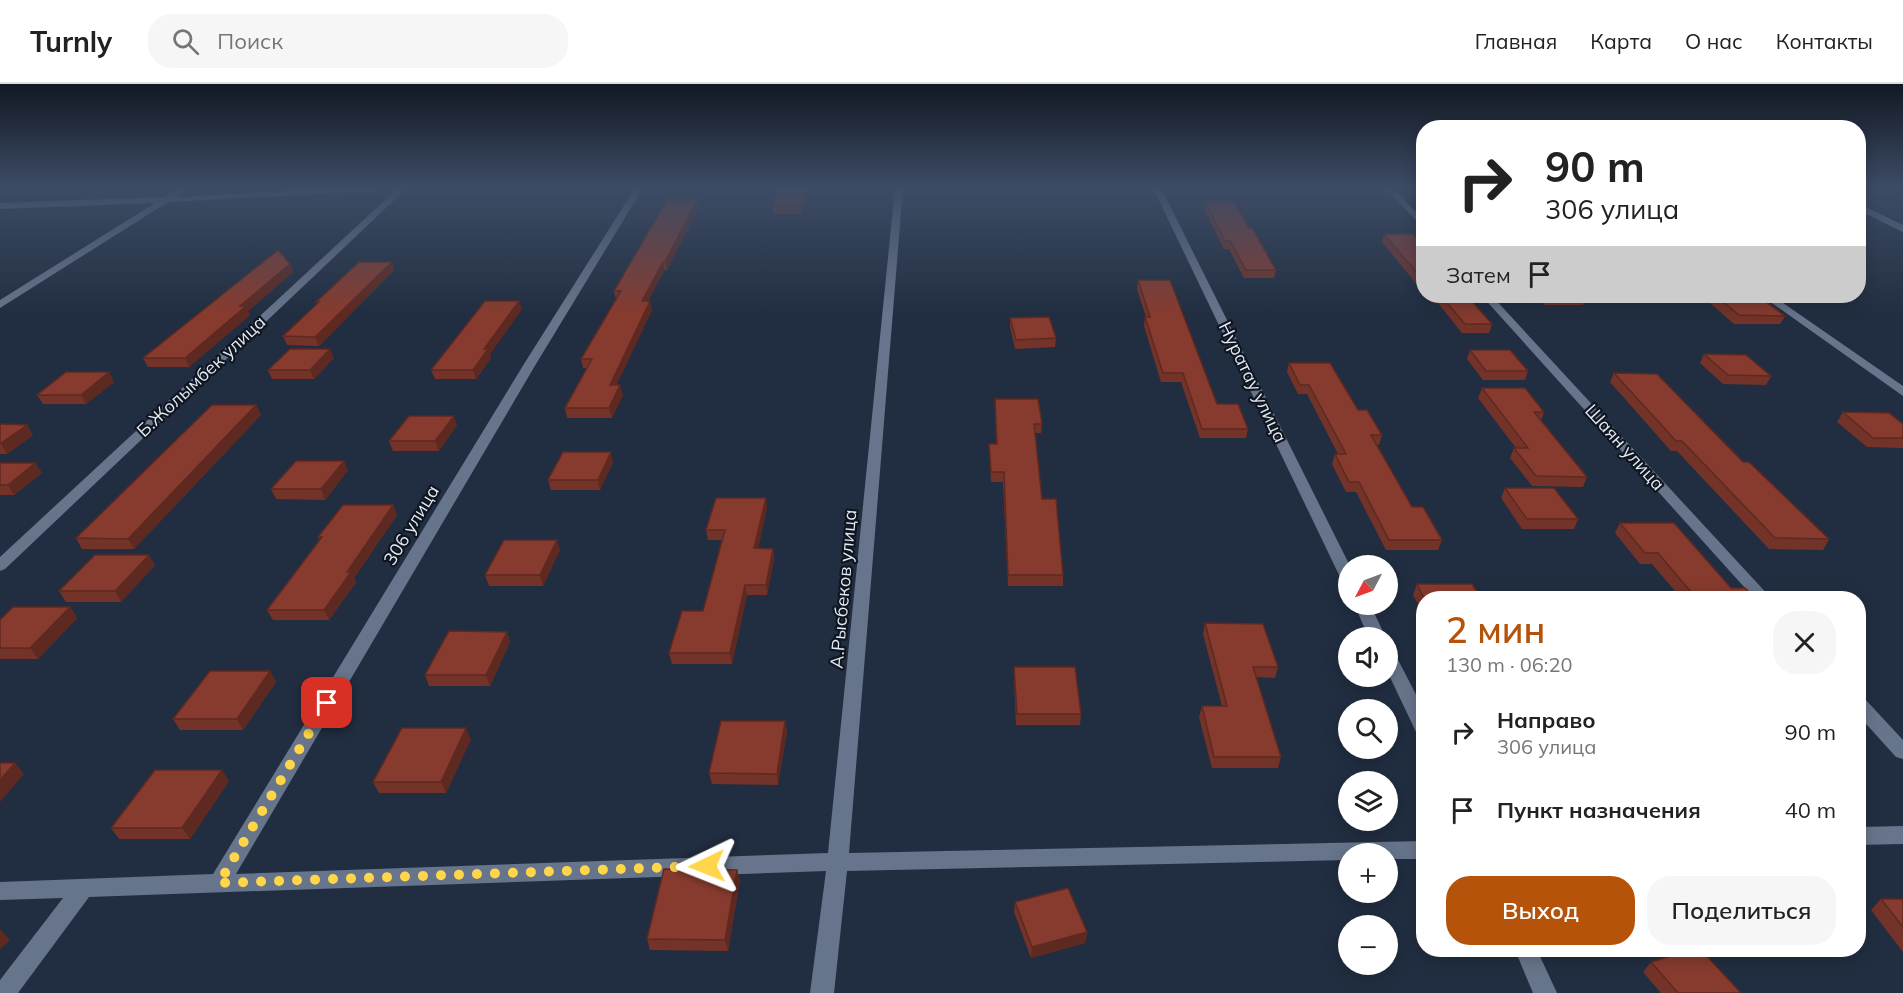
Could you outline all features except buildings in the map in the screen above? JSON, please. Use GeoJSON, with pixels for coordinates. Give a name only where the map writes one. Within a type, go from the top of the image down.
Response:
{"type":"FeatureCollection","features":[{"type":"Feature","properties":{"kind":"street"},"geometry":{"type":"LineString","coordinates":[[0,305],[117,230]]}},
{"type":"Feature","properties":{"kind":"street","name":"Б.Жолымбек улица"},"geometry":{"type":"LineString","coordinates":[[0,566],[358,230]]}},
{"type":"Feature","properties":{"kind":"street","name":"306 улица"},"geometry":{"type":"LineString","coordinates":[[219,883],[530,363],[613,230]]}},
{"type":"Feature","properties":{"kind":"street","name":"А.Рысбеков улица"},"geometry":{"type":"LineString","coordinates":[[822,993],[838,862],[895,230]]}},
{"type":"Feature","properties":{"kind":"street","name":"Нуратау улица"},"geometry":{"type":"LineString","coordinates":[[1178,230],[1338,557]]}},
{"type":"Feature","properties":{"kind":"street","name":"Шаян улица"},"geometry":{"type":"LineString","coordinates":[[1493,303],[1757,591]]}},
{"type":"Feature","properties":{"kind":"street"},"geometry":{"type":"LineString","coordinates":[[1777,303],[1903,392]]}},
{"type":"Feature","properties":{"kind":"street"},"geometry":{"type":"LineString","coordinates":[[1398,676],[1416,713]]}},
{"type":"Feature","properties":{"kind":"street"},"geometry":{"type":"LineString","coordinates":[[1866,713],[1903,752]]}},
{"type":"Feature","properties":{"kind":"street"},"geometry":{"type":"LineString","coordinates":[[1866,836],[1903,835]]}},
{"type":"Feature","properties":{"kind":"street"},"geometry":{"type":"LineString","coordinates":[[0,891],[838,862],[1416,850]]}},
{"type":"Feature","properties":{"kind":"street"},"geometry":{"type":"LineString","coordinates":[[4,993],[83,888]]}},
{"type":"Feature","properties":{"kind":"street"},"geometry":{"type":"LineString","coordinates":[[1529,957],[1545,993]]}},
{"type":"Feature","properties":{"kind":"route"},"geometry":{"type":"LineString","coordinates":[[327,703],[219,883],[707,866]]}}]}
